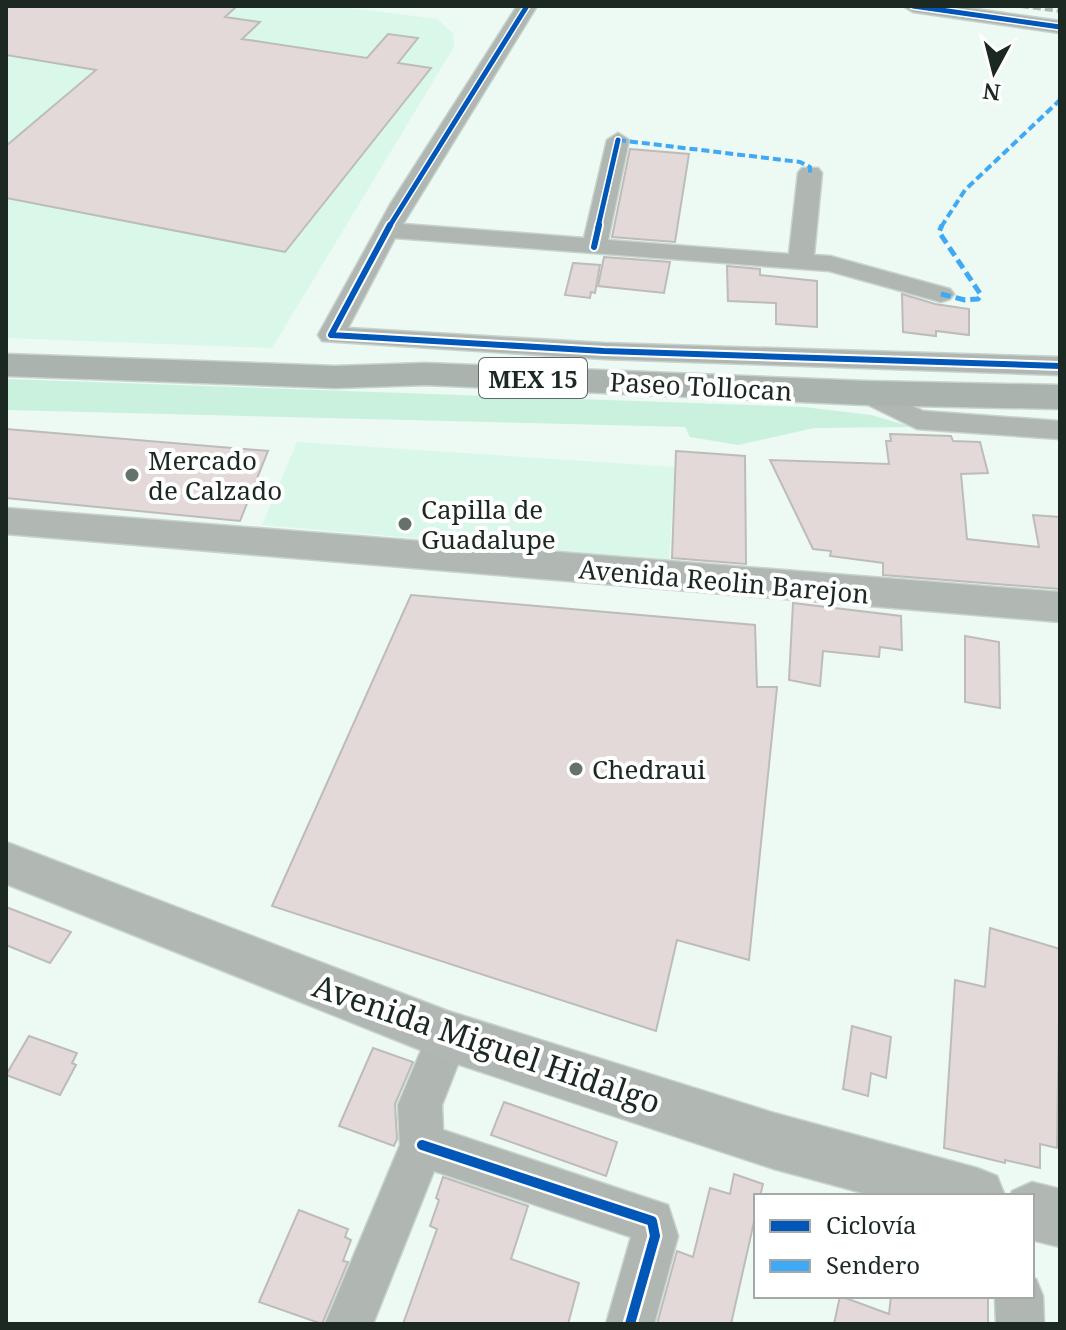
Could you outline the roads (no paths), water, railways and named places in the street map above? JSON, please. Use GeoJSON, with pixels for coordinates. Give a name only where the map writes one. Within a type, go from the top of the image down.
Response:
{"type":"FeatureCollection","features":[{"type":"Feature","properties":{"kind":"highway","name":"Paseo Tollocan"},"geometry":{"type":"LineString","coordinates":[[6,365],[335,377],[426,374],[866,393],[1060,397]]}},
{"type":"Feature","properties":{"kind":"main road","name":"Avenida Reolin Barejon"},"geometry":{"type":"LineString","coordinates":[[6,521],[1060,607]]}},
{"type":"Feature","properties":{"kind":"main road","name":"Avenida Miguel Hidalgo"},"geometry":{"type":"LineString","coordinates":[[6,863],[448,1036],[774,1141],[970,1194]]}},
{"type":"Feature","properties":{"kind":"main road"},"geometry":{"type":"LineString","coordinates":[[1034,1212],[1060,1218]]}},
{"type":"Feature","properties":{"kind":"street"},"geometry":{"type":"LineString","coordinates":[[527,6],[507,42],[451,123],[390,230],[363,269],[331,335],[640,353],[1060,366]]}},
{"type":"Feature","properties":{"kind":"street"},"geometry":{"type":"LineString","coordinates":[[913,6],[1060,27]]}},
{"type":"Feature","properties":{"kind":"street"},"geometry":{"type":"LineString","coordinates":[[594,247],[618,140]]}},
{"type":"Feature","properties":{"kind":"street"},"geometry":{"type":"LineString","coordinates":[[801,260],[810,173]]}},
{"type":"Feature","properties":{"kind":"street"},"geometry":{"type":"LineString","coordinates":[[390,230],[749,259],[801,260],[830,264],[941,294]]}},
{"type":"Feature","properties":{"kind":"street"},"geometry":{"type":"LineString","coordinates":[[866,393],[917,420],[1060,430]]}},
{"type":"Feature","properties":{"kind":"street"},"geometry":{"type":"LineString","coordinates":[[349,1324],[422,1145],[420,1105],[448,1036]]}},
{"type":"Feature","properties":{"kind":"street"},"geometry":{"type":"LineString","coordinates":[[422,1145],[652,1221],[655,1236],[630,1324]]}},
{"type":"Feature","properties":{"kind":"street"},"geometry":{"type":"LineString","coordinates":[[1019,1298],[1020,1324]]}},
{"type":"Feature","properties":{"kind":"railway"},"geometry":{"type":"LineString","coordinates":[[1021,6],[1060,11]]}},
{"type":"Feature","properties":{"kind":"place","name":"Mercado de Calzado"},"geometry":{"type":"Point","coordinates":[132,475]}},
{"type":"Feature","properties":{"kind":"place","name":"Capilla de Guadalupe"},"geometry":{"type":"Point","coordinates":[405,524]}},
{"type":"Feature","properties":{"kind":"place","name":"Chedraui"},"geometry":{"type":"Point","coordinates":[576,769]}}]}
